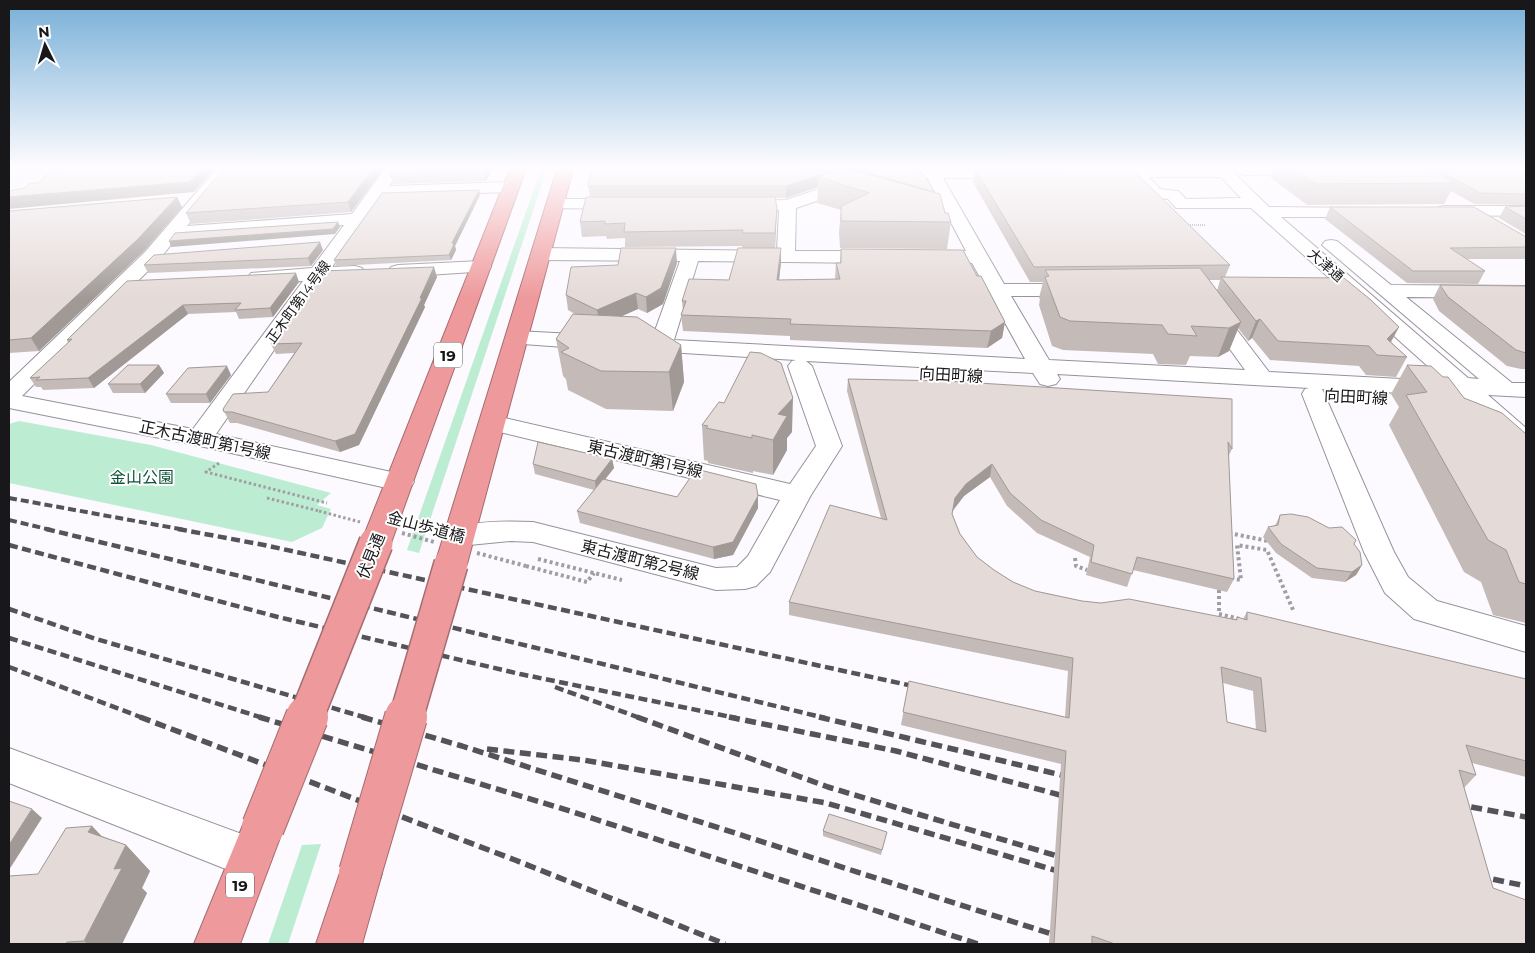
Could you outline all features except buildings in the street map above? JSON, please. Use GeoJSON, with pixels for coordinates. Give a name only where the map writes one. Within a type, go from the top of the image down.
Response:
{"type":"FeatureCollection","features":[{"type":"Feature","properties":{"kind":"highway","name":"伏見通"},"geometry":{"type":"LineString","coordinates":[[217,944],[400,482],[502,210]]}},
{"type":"Feature","properties":{"kind":"highway"},"geometry":{"type":"LineString","coordinates":[[339,944],[553,210]]}},
{"type":"Feature","properties":{"kind":"street"},"geometry":{"type":"LineString","coordinates":[[9,395],[127,282],[152,256],[190,210]]}},
{"type":"Feature","properties":{"kind":"street","name":"正木町第14号線"},"geometry":{"type":"LineString","coordinates":[[200,438],[319,274],[332,242],[363,210]]}},
{"type":"Feature","properties":{"kind":"street"},"geometry":{"type":"LineString","coordinates":[[786,256],[788,210]]}},
{"type":"Feature","properties":{"kind":"street"},"geometry":{"type":"LineString","coordinates":[[952,210],[1045,374]]}},
{"type":"Feature","properties":{"kind":"street","name":"大津通"},"geometry":{"type":"LineString","coordinates":[[1264,210],[1526,441]]}},
{"type":"Feature","properties":{"kind":"street"},"geometry":{"type":"LineString","coordinates":[[1281,210],[1386,212]]}},
{"type":"Feature","properties":{"kind":"street"},"geometry":{"type":"LineString","coordinates":[[1426,211],[1526,211]]}},
{"type":"Feature","properties":{"kind":"street"},"geometry":{"type":"LineString","coordinates":[[1472,211],[1495,225]]}},
{"type":"Feature","properties":{"kind":"street","name":"大津通"},"geometry":{"type":"LineString","coordinates":[[1290,212],[1516,390],[1526,407]]}},
{"type":"Feature","properties":{"kind":"street"},"geometry":{"type":"LineString","coordinates":[[938,214],[957,220]]}},
{"type":"Feature","properties":{"kind":"street"},"geometry":{"type":"LineString","coordinates":[[173,232],[357,219]]}},
{"type":"Feature","properties":{"kind":"street"},"geometry":{"type":"LineString","coordinates":[[152,256],[172,254]]}},
{"type":"Feature","properties":{"kind":"street"},"geometry":{"type":"LineString","coordinates":[[540,254],[890,257]]}},
{"type":"Feature","properties":{"kind":"street"},"geometry":{"type":"LineString","coordinates":[[661,346],[691,255]]}},
{"type":"Feature","properties":{"kind":"street"},"geometry":{"type":"LineString","coordinates":[[909,257],[979,257]]}},
{"type":"Feature","properties":{"kind":"street"},"geometry":{"type":"LineString","coordinates":[[242,277],[482,267]]}},
{"type":"Feature","properties":{"kind":"street"},"geometry":{"type":"LineString","coordinates":[[127,282],[156,281]]}},
{"type":"Feature","properties":{"kind":"street"},"geometry":{"type":"LineString","coordinates":[[1325,288],[1352,287]]}},
{"type":"Feature","properties":{"kind":"street"},"geometry":{"type":"LineString","coordinates":[[998,290],[1097,290]]}},
{"type":"Feature","properties":{"kind":"street"},"geometry":{"type":"LineString","coordinates":[[1387,290],[1526,292]]}},
{"type":"Feature","properties":{"kind":"street"},"geometry":{"type":"LineString","coordinates":[[1201,294],[1262,378]]}},
{"type":"Feature","properties":{"kind":"street","name":"向田町線"},"geometry":{"type":"LineString","coordinates":[[515,343],[800,366],[1045,374],[1262,378],[1420,387],[1462,384],[1516,390]]}},
{"type":"Feature","properties":{"kind":"street","name":"向田町線"},"geometry":{"type":"LineString","coordinates":[[619,350],[661,346],[1436,402],[1480,401],[1516,390]]}},
{"type":"Feature","properties":{"kind":"street","name":"東古渡町第2号線"},"geometry":{"type":"LineString","coordinates":[[455,549],[510,531],[533,532],[716,579],[745,578],[760,564],[792,505],[829,446],[800,366]]}},
{"type":"Feature","properties":{"kind":"street"},"geometry":{"type":"LineString","coordinates":[[1314,394],[1378,552],[1396,585],[1426,610],[1526,639]]}},
{"type":"Feature","properties":{"kind":"street","name":"正木古渡町第1号線"},"geometry":{"type":"LineString","coordinates":[[9,401],[200,438],[400,482]]}},
{"type":"Feature","properties":{"kind":"street","name":"東古渡町第1号線"},"geometry":{"type":"LineString","coordinates":[[492,423],[792,505]]}},
{"type":"Feature","properties":{"kind":"street"},"geometry":{"type":"LineString","coordinates":[[9,765],[257,842]]}},
{"type":"Feature","properties":{"kind":"path"},"geometry":{"type":"LineString","coordinates":[[1179,225],[1206,225]]}},
{"type":"Feature","properties":{"kind":"path"},"geometry":{"type":"LineString","coordinates":[[222,461],[206,472],[327,503]]}},
{"type":"Feature","properties":{"kind":"path","name":"金山歩道橋"},"geometry":{"type":"LineString","coordinates":[[277,490],[267,498],[319,511],[379,533],[455,549],[587,582],[594,573],[538,558]]}},
{"type":"Feature","properties":{"kind":"path"},"geometry":{"type":"LineString","coordinates":[[1225,532],[1268,541]]}},
{"type":"Feature","properties":{"kind":"path"},"geometry":{"type":"LineString","coordinates":[[1226,577],[1240,580],[1237,545],[1267,550],[1294,612]]}},
{"type":"Feature","properties":{"kind":"path"},"geometry":{"type":"LineString","coordinates":[[1076,558],[1076,566],[1087,570]]}},
{"type":"Feature","properties":{"kind":"path"},"geometry":{"type":"LineString","coordinates":[[1218,583],[1219,614],[1247,621]]}},
{"type":"Feature","properties":{"kind":"green space"},"geometry":{"type":"Polygon","coordinates":[[[526,210],[533,210],[419,553],[407,550],[526,210]]]}},
{"type":"Feature","properties":{"kind":"green space","name":"金山公園"},"geometry":{"type":"Polygon","coordinates":[[[19,421],[151,445],[331,493],[317,505],[331,509],[322,528],[292,542],[9,483],[9,424],[19,421]]]}},
{"type":"Feature","properties":{"kind":"green space"},"geometry":{"type":"Polygon","coordinates":[[[321,844],[288,944],[268,944],[302,845],[321,844]]]}},
{"type":"Feature","properties":{"kind":"railway"},"geometry":{"type":"LineString","coordinates":[[9,498],[185,530]]}},
{"type":"Feature","properties":{"kind":"railway"},"geometry":{"type":"LineString","coordinates":[[9,520],[51,530]]}},
{"type":"Feature","properties":{"kind":"railway"},"geometry":{"type":"LineString","coordinates":[[46,529],[825,718]]}},
{"type":"Feature","properties":{"kind":"railway"},"geometry":{"type":"LineString","coordinates":[[178,529],[264,545],[922,688]]}},
{"type":"Feature","properties":{"kind":"railway"},"geometry":{"type":"LineString","coordinates":[[9,545],[278,617],[520,674],[736,718]]}},
{"type":"Feature","properties":{"kind":"railway"},"geometry":{"type":"LineString","coordinates":[[9,609],[96,639],[367,718]]}},
{"type":"Feature","properties":{"kind":"railway"},"geometry":{"type":"LineString","coordinates":[[9,638],[263,718]]}},
{"type":"Feature","properties":{"kind":"railway"},"geometry":{"type":"LineString","coordinates":[[9,667],[143,718]]}},
{"type":"Feature","properties":{"kind":"railway"},"geometry":{"type":"LineString","coordinates":[[555,687],[640,718]]}},
{"type":"Feature","properties":{"kind":"railway"},"geometry":{"type":"LineString","coordinates":[[140,717],[515,860],[725,944]]}},
{"type":"Feature","properties":{"kind":"railway"},"geometry":{"type":"LineString","coordinates":[[259,717],[570,811],[978,944]]}},
{"type":"Feature","properties":{"kind":"railway"},"geometry":{"type":"LineString","coordinates":[[362,717],[462,746],[1083,944]]}},
{"type":"Feature","properties":{"kind":"railway"},"geometry":{"type":"LineString","coordinates":[[637,717],[828,787],[1067,859]]}},
{"type":"Feature","properties":{"kind":"railway"},"geometry":{"type":"LineString","coordinates":[[729,717],[896,751],[1071,798]]}},
{"type":"Feature","properties":{"kind":"railway"},"geometry":{"type":"LineString","coordinates":[[819,717],[1074,778]]}},
{"type":"Feature","properties":{"kind":"railway"},"geometry":{"type":"LineString","coordinates":[[487,749],[583,760],[826,803],[1068,874]]}},
{"type":"Feature","properties":{"kind":"railway"},"geometry":{"type":"LineString","coordinates":[[1455,804],[1526,817]]}},
{"type":"Feature","properties":{"kind":"railway"},"geometry":{"type":"LineString","coordinates":[[1477,876],[1526,886]]}}]}
